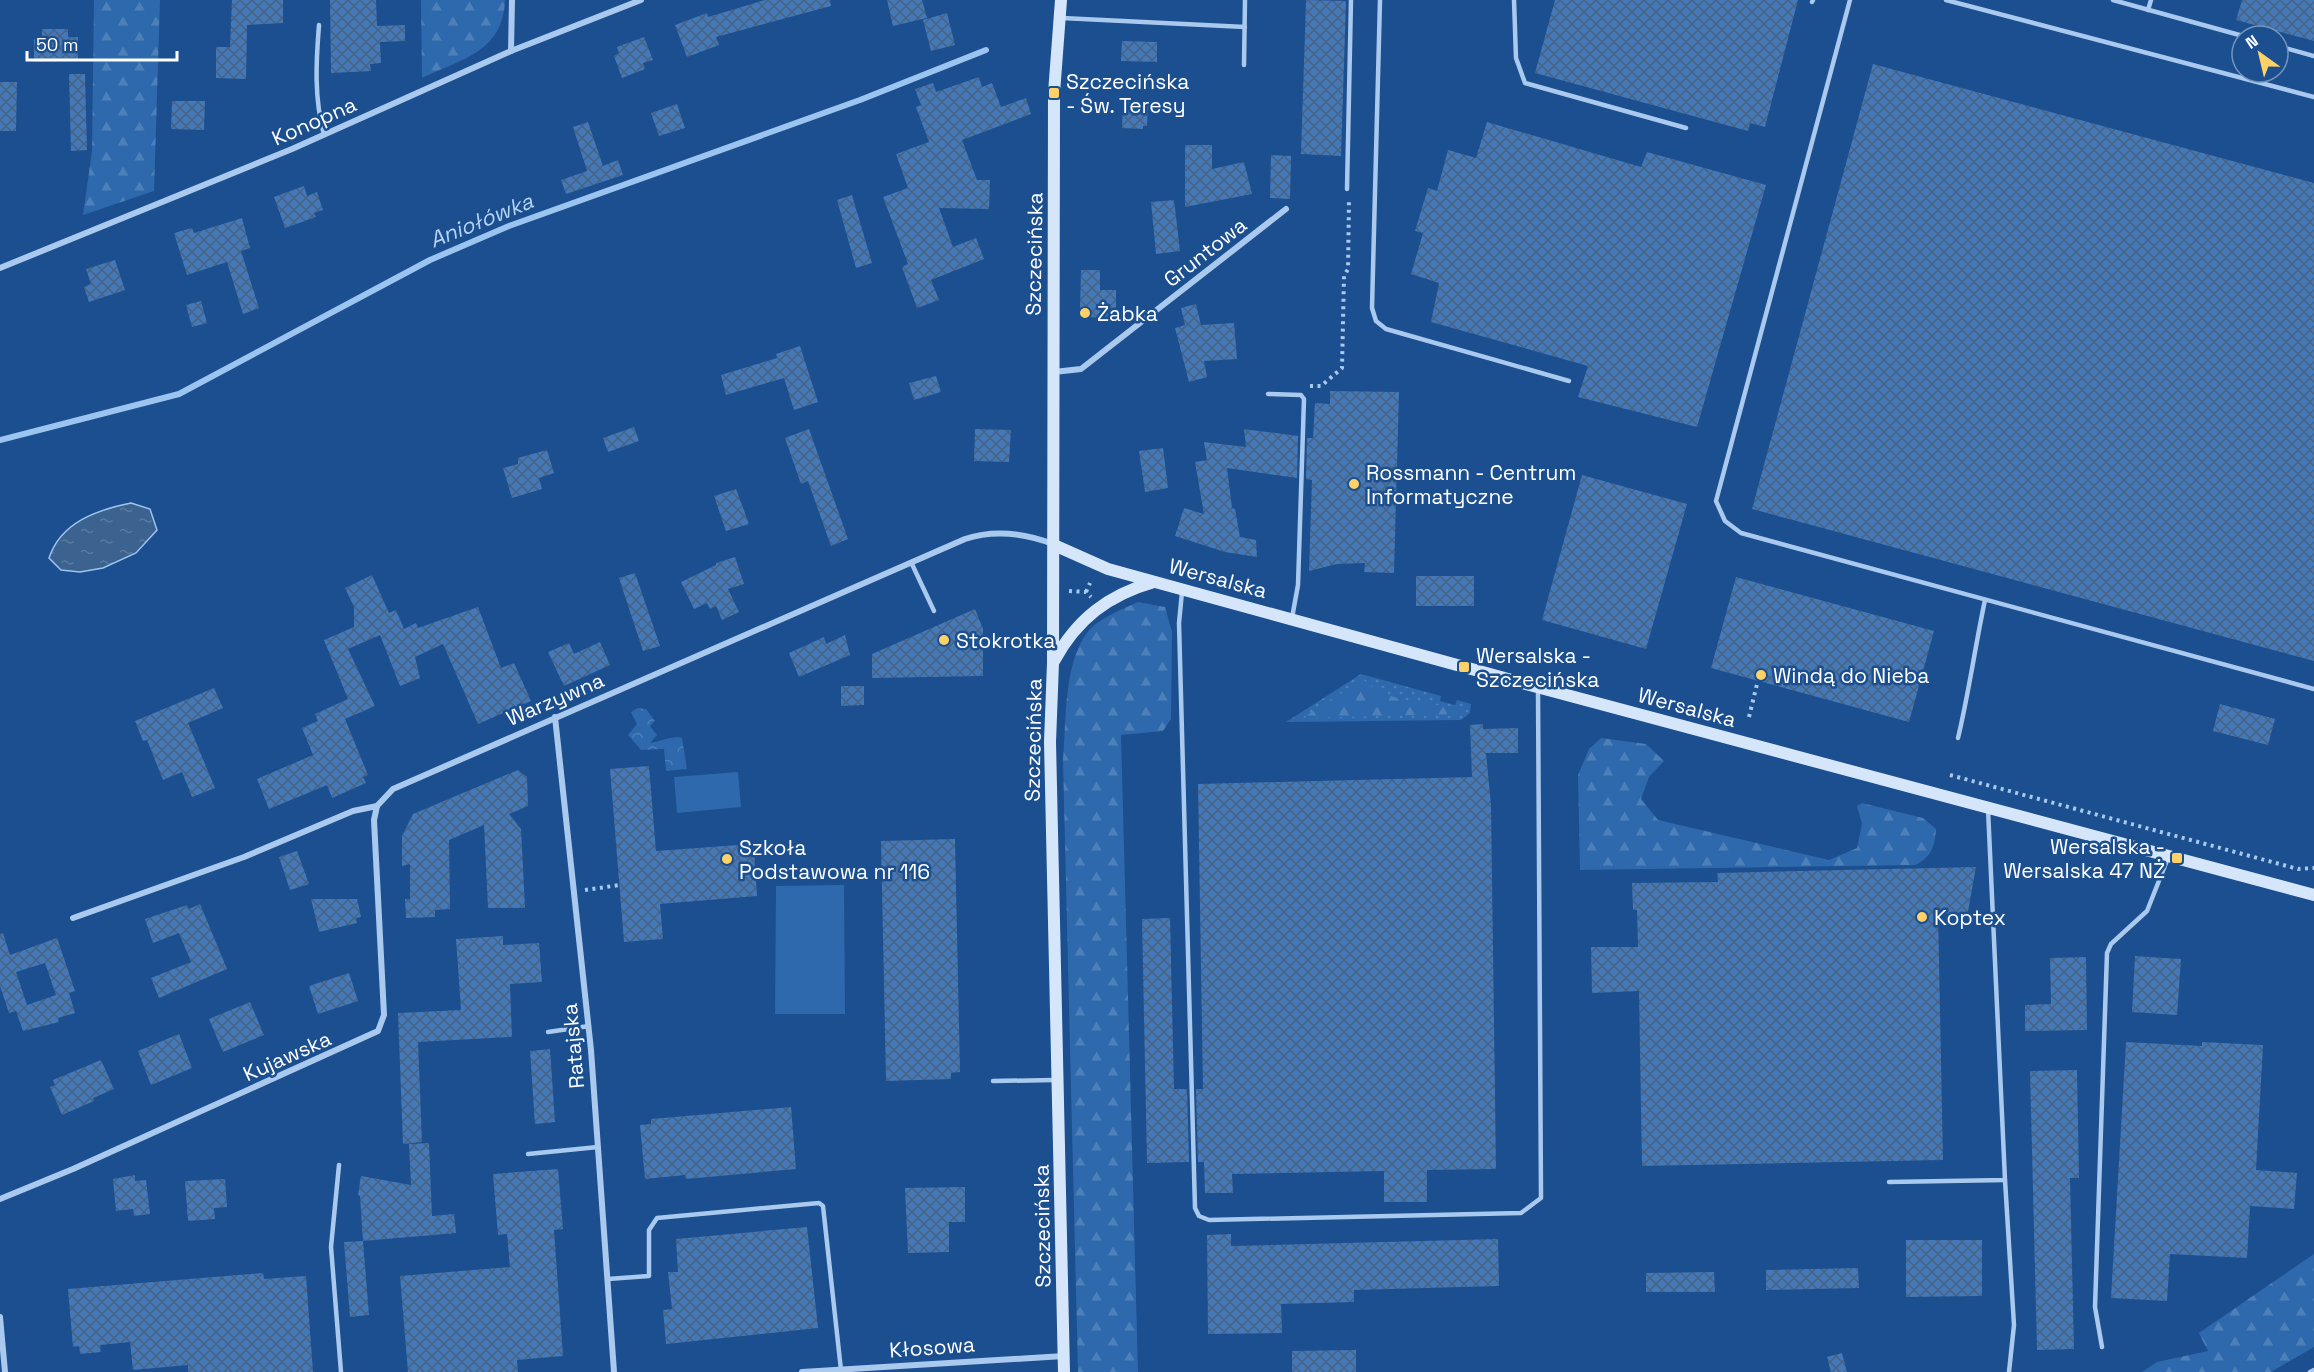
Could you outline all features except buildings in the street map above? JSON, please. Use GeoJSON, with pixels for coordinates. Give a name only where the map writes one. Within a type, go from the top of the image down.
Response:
{"type":"FeatureCollection","features":[{"type":"Feature","properties":{"kind":"street"},"geometry":{"type":"LineString","coordinates":[[511,51],[512,0]]}},
{"type":"Feature","properties":{"kind":"street","name":"Konopna"},"geometry":{"type":"LineString","coordinates":[[0,268],[324,135],[511,51],[641,0]]}},
{"type":"Feature","properties":{"kind":"street","name":"Szczecińska"},"geometry":{"type":"LineString","coordinates":[[1060,0],[1054,104],[1054,545],[1050,742],[1064,1372]]}},
{"type":"Feature","properties":{"kind":"street","name":"Gruntowa"},"geometry":{"type":"LineString","coordinates":[[1053,372],[1081,369],[1286,209]]}},
{"type":"Feature","properties":{"kind":"street","name":"Warzywna"},"geometry":{"type":"LineString","coordinates":[[73,918],[244,857],[353,811],[377,806],[383,796],[403,783],[911,562],[986,533],[1026,536],[1054,545]]}},
{"type":"Feature","properties":{"kind":"street","name":"Wersalska"},"geometry":{"type":"LineString","coordinates":[[1054,545],[1096,564],[1156,582],[2314,895]]}},
{"type":"Feature","properties":{"kind":"street"},"geometry":{"type":"LineString","coordinates":[[1053,663],[1071,634],[1101,604],[1136,587],[1156,582]]}},
{"type":"Feature","properties":{"kind":"street","name":"Ratajska"},"geometry":{"type":"LineString","coordinates":[[555,717],[589,1026],[614,1372]]}},
{"type":"Feature","properties":{"kind":"street","name":"Kujawska"},"geometry":{"type":"LineString","coordinates":[[0,1199],[73,1169],[378,1031],[384,1015],[373,834],[377,806]]}},
{"type":"Feature","properties":{"kind":"street"},"geometry":{"type":"LineString","coordinates":[[0,1317],[5,1372]]}},
{"type":"Feature","properties":{"kind":"street","name":"Kłosowa"},"geometry":{"type":"LineString","coordinates":[[802,1372],[1064,1356]]}},
{"type":"Feature","properties":{"kind":"lane"},"geometry":{"type":"LineString","coordinates":[[1244,65],[1245,0]]}},
{"type":"Feature","properties":{"kind":"lane"},"geometry":{"type":"LineString","coordinates":[[1347,189],[1351,0]]}},
{"type":"Feature","properties":{"kind":"lane"},"geometry":{"type":"LineString","coordinates":[[1380,0],[1372,308],[1377,321],[1386,329],[1569,381]]}},
{"type":"Feature","properties":{"kind":"lane"},"geometry":{"type":"LineString","coordinates":[[1514,0],[1515,58],[1526,83],[1686,128]]}},
{"type":"Feature","properties":{"kind":"lane"},"geometry":{"type":"LineString","coordinates":[[1850,0],[1716,501],[1725,521],[1741,533],[2314,689]]}},
{"type":"Feature","properties":{"kind":"lane"},"geometry":{"type":"LineString","coordinates":[[1946,0],[2314,97]]}},
{"type":"Feature","properties":{"kind":"lane"},"geometry":{"type":"LineString","coordinates":[[2113,0],[2230,32]]}},
{"type":"Feature","properties":{"kind":"lane"},"geometry":{"type":"LineString","coordinates":[[2148,10],[2151,0]]}},
{"type":"Feature","properties":{"kind":"lane"},"geometry":{"type":"LineString","coordinates":[[1058,19],[1245,27]]}},
{"type":"Feature","properties":{"kind":"lane"},"geometry":{"type":"LineString","coordinates":[[319,25],[316,72],[319,115],[324,135]]}},
{"type":"Feature","properties":{"kind":"lane"},"geometry":{"type":"LineString","coordinates":[[2290,49],[2314,56]]}},
{"type":"Feature","properties":{"kind":"lane"},"geometry":{"type":"LineString","coordinates":[[1268,394],[1301,395],[1304,399],[1298,585],[1292,618]]}},
{"type":"Feature","properties":{"kind":"lane"},"geometry":{"type":"LineString","coordinates":[[911,562],[934,612]]}},
{"type":"Feature","properties":{"kind":"lane"},"geometry":{"type":"LineString","coordinates":[[1183,589],[1180,653],[1195,1208],[1199,1216],[1209,1220],[1521,1213],[1541,1198],[1538,687]]}},
{"type":"Feature","properties":{"kind":"lane"},"geometry":{"type":"LineString","coordinates":[[1958,738],[1972,680],[1972,661],[1984,600]]}},
{"type":"Feature","properties":{"kind":"lane"},"geometry":{"type":"LineString","coordinates":[[1988,808],[2014,1325],[2009,1372]]}},
{"type":"Feature","properties":{"kind":"lane"},"geometry":{"type":"LineString","coordinates":[[2102,1347],[2095,1307],[2107,953],[2111,944],[2147,911],[2169,856]]}},
{"type":"Feature","properties":{"kind":"lane"},"geometry":{"type":"LineString","coordinates":[[548,1032],[589,1026]]}},
{"type":"Feature","properties":{"kind":"lane"},"geometry":{"type":"LineString","coordinates":[[993,1081],[1058,1080]]}},
{"type":"Feature","properties":{"kind":"lane"},"geometry":{"type":"LineString","coordinates":[[528,1154],[598,1147]]}},
{"type":"Feature","properties":{"kind":"lane"},"geometry":{"type":"LineString","coordinates":[[339,1165],[331,1247],[341,1372]]}},
{"type":"Feature","properties":{"kind":"lane"},"geometry":{"type":"LineString","coordinates":[[1889,1182],[2005,1179]]}},
{"type":"Feature","properties":{"kind":"lane"},"geometry":{"type":"LineString","coordinates":[[608,1279],[649,1276],[649,1230],[657,1218],[819,1203],[823,1206],[841,1370]]}},
{"type":"Feature","properties":{"kind":"lane"},"geometry":{"type":"LineString","coordinates":[[2310,1372],[2314,1370]]}},
{"type":"Feature","properties":{"kind":"path"},"geometry":{"type":"LineString","coordinates":[[1310,386],[1321,386],[1342,368],[1344,276],[1348,269],[1350,202],[1347,189]]}},
{"type":"Feature","properties":{"kind":"path"},"geometry":{"type":"LineString","coordinates":[[1086,592],[1090,583]]}},
{"type":"Feature","properties":{"kind":"path"},"geometry":{"type":"LineString","coordinates":[[1070,591],[1086,592],[1095,600]]}},
{"type":"Feature","properties":{"kind":"path"},"geometry":{"type":"LineString","coordinates":[[1749,717],[1758,680]]}},
{"type":"Feature","properties":{"kind":"path"},"geometry":{"type":"LineString","coordinates":[[1950,775],[2298,869],[2314,868]]}},
{"type":"Feature","properties":{"kind":"path"},"geometry":{"type":"LineString","coordinates":[[584,890],[620,885]]}},
{"type":"Feature","properties":{"kind":"green space"},"geometry":{"type":"Polygon","coordinates":[[[94,0],[160,0],[154,191],[83,215],[92,151],[94,0]]]}},
{"type":"Feature","properties":{"kind":"green space"},"geometry":{"type":"Polygon","coordinates":[[[421,0],[505,0],[503,18],[488,43],[465,59],[422,78],[421,0]]]}},
{"type":"Feature","properties":{"kind":"green space"},"geometry":{"type":"Polygon","coordinates":[[[1138,602],[1165,607],[1172,632],[1171,719],[1163,731],[1121,735],[1138,1372],[1078,1372],[1063,761],[1066,705],[1073,665],[1079,647],[1088,632],[1105,618],[1138,602]]]}},
{"type":"Feature","properties":{"kind":"green space"},"geometry":{"type":"Polygon","coordinates":[[[1361,674],[1441,696],[1440,701],[1455,705],[1457,700],[1471,704],[1470,713],[1461,720],[1286,722],[1361,674]]]}},
{"type":"Feature","properties":{"kind":"green space"},"geometry":{"type":"Polygon","coordinates":[[[1364,680],[1383,693],[1421,703],[1457,708],[1461,714],[1304,718],[1316,708],[1364,680]]]}},
{"type":"Feature","properties":{"kind":"green space"},"geometry":{"type":"Polygon","coordinates":[[[638,708],[646,709],[655,721],[650,726],[657,735],[650,743],[682,738],[687,769],[666,771],[664,749],[641,750],[628,735],[637,724],[631,712],[638,708]]]}},
{"type":"Feature","properties":{"kind":"green space"},"geometry":{"type":"Polygon","coordinates":[[[1601,738],[1646,744],[1664,761],[1649,777],[1641,799],[1658,820],[1829,860],[1857,848],[1862,824],[1857,806],[1862,803],[1923,818],[1936,829],[1935,841],[1925,859],[1915,865],[1580,870],[1578,775],[1589,749],[1601,738]]]}},
{"type":"Feature","properties":{"kind":"green space"},"geometry":{"type":"Polygon","coordinates":[[[738,772],[741,807],[677,813],[674,777],[738,772]]]}},
{"type":"Feature","properties":{"kind":"green space"},"geometry":{"type":"Polygon","coordinates":[[[844,885],[845,1014],[775,1014],[776,886],[844,885]]]}},
{"type":"Feature","properties":{"kind":"green space"},"geometry":{"type":"Polygon","coordinates":[[[2314,1254],[2314,1347],[2271,1372],[2142,1372],[2157,1362],[2208,1351],[2199,1333],[2314,1254]]]}},
{"type":"Feature","properties":{"kind":"water"},"geometry":{"type":"Polygon","coordinates":[[[131,503],[150,509],[157,530],[136,553],[103,568],[80,572],[61,570],[49,558],[62,535],[71,527],[93,514],[131,503]]]}},
{"type":"Feature","properties":{"kind":"waterway","name":"Aniołówka"},"geometry":{"type":"LineString","coordinates":[[0,440],[179,394],[430,260],[509,226],[860,100],[986,50]]}},
{"type":"Feature","properties":{"kind":"place","name":"Szczecińska - Św. Teresy"},"geometry":{"type":"Point","coordinates":[1054,93]}},
{"type":"Feature","properties":{"kind":"place","name":"Żabka"},"geometry":{"type":"Point","coordinates":[1085,313]}},
{"type":"Feature","properties":{"kind":"place","name":"Rossmann - Centrum Informatyczne"},"geometry":{"type":"Point","coordinates":[1354,484]}},
{"type":"Feature","properties":{"kind":"place","name":"Stokrotka"},"geometry":{"type":"Point","coordinates":[944,640]}},
{"type":"Feature","properties":{"kind":"place","name":"Wersalska - Szczecińska"},"geometry":{"type":"Point","coordinates":[1464,667]}},
{"type":"Feature","properties":{"kind":"place","name":"Windą do Nieba"},"geometry":{"type":"Point","coordinates":[1761,675]}},
{"type":"Feature","properties":{"kind":"place","name":"Wersalska - Wersalska 47 NŻ"},"geometry":{"type":"Point","coordinates":[2177,858]}},
{"type":"Feature","properties":{"kind":"place","name":"Szkoła Podstawowa nr 116"},"geometry":{"type":"Point","coordinates":[727,859]}},
{"type":"Feature","properties":{"kind":"place","name":"Koptex"},"geometry":{"type":"Point","coordinates":[1922,917]}}]}
